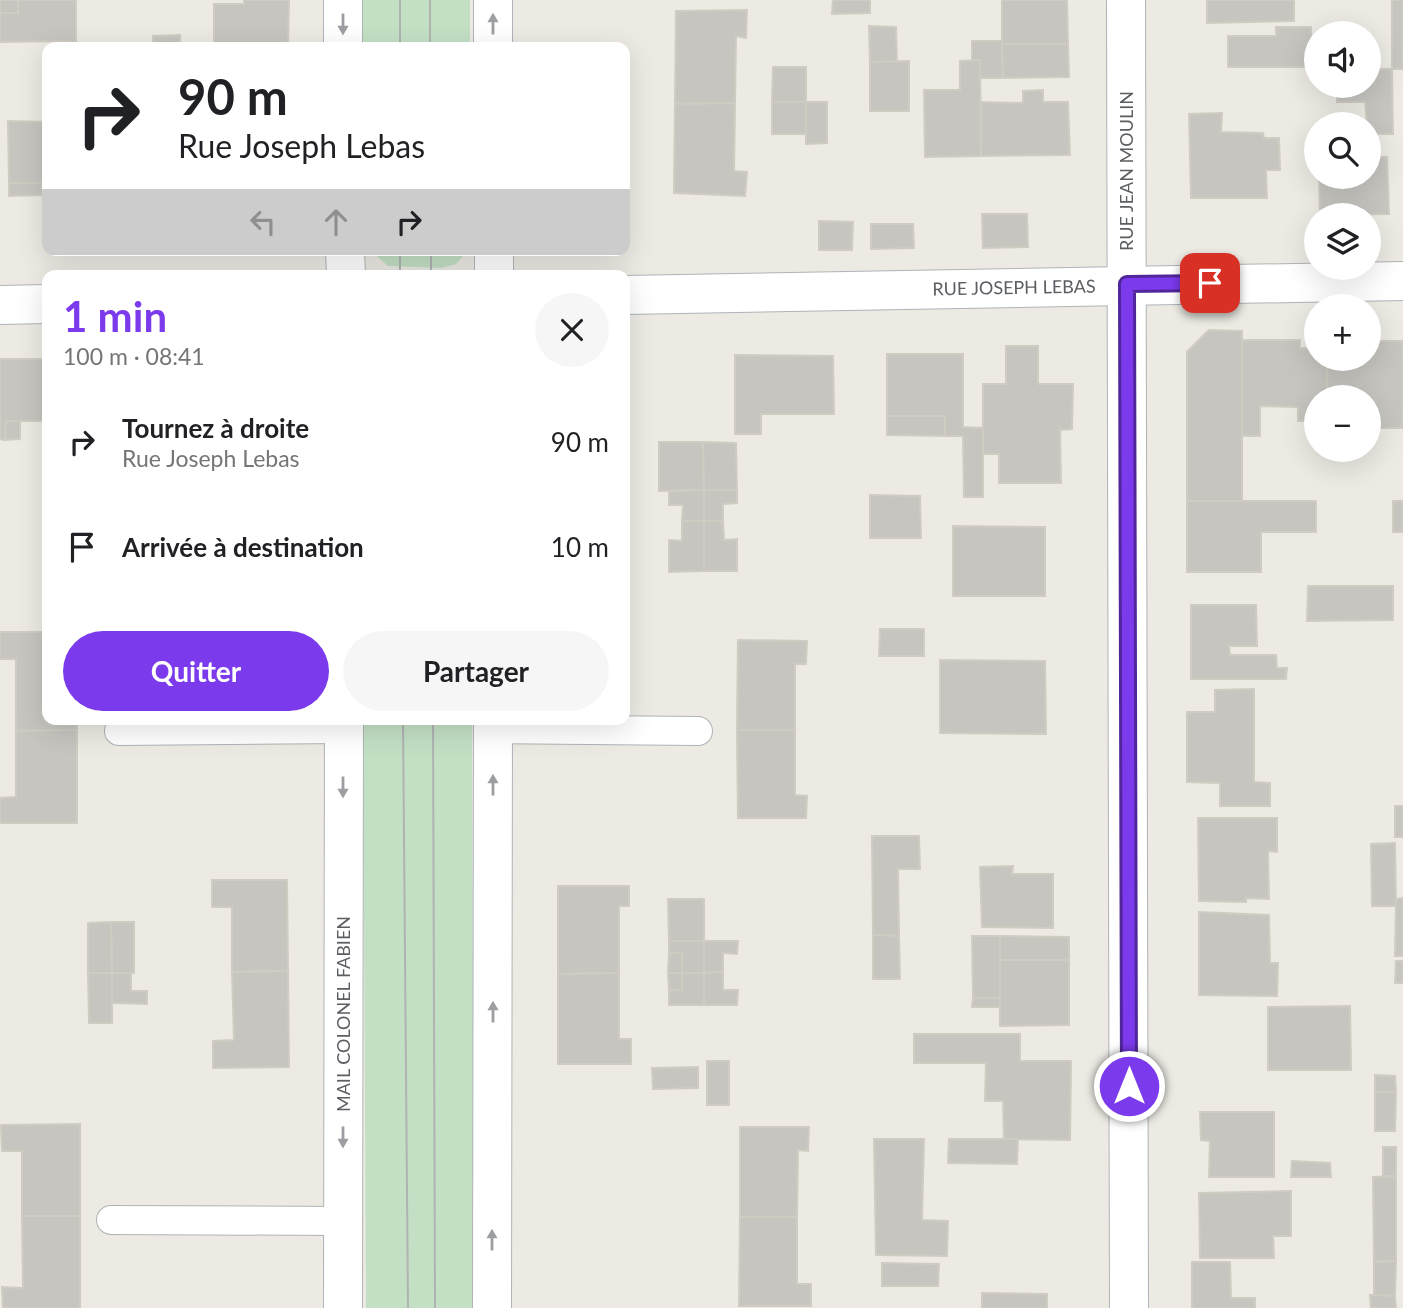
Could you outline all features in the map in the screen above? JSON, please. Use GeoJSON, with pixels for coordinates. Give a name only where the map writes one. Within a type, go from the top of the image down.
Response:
{"type":"FeatureCollection","features":[{"type":"Feature","properties":{"kind":"street"},"geometry":{"type":"LineString","coordinates":[[343,0],[343,42]]}},
{"type":"Feature","properties":{"kind":"street"},"geometry":{"type":"LineString","coordinates":[[493,0],[493,42]]}},
{"type":"Feature","properties":{"kind":"street","name":"RUE JEAN MOULIN"},"geometry":{"type":"LineString","coordinates":[[1126,0],[1129,1308]]}},
{"type":"Feature","properties":{"kind":"street","name":"RUE JOSEPH LEBAS"},"geometry":{"type":"LineString","coordinates":[[630,295],[1403,281]]}},
{"type":"Feature","properties":{"kind":"street"},"geometry":{"type":"LineString","coordinates":[[0,305],[42,304]]}},
{"type":"Feature","properties":{"kind":"street","name":"MAIL COLONEL FABIEN"},"geometry":{"type":"LineString","coordinates":[[343,725],[343,1308]]}},
{"type":"Feature","properties":{"kind":"street"},"geometry":{"type":"LineString","coordinates":[[492,1308],[493,725]]}},
{"type":"Feature","properties":{"kind":"lane"},"geometry":{"type":"LineString","coordinates":[[119,731],[311,725]]}},
{"type":"Feature","properties":{"kind":"lane"},"geometry":{"type":"LineString","coordinates":[[522,725],[698,731]]}},
{"type":"Feature","properties":{"kind":"lane"},"geometry":{"type":"LineString","coordinates":[[111,1220],[343,1221]]}},
{"type":"Feature","properties":{"kind":"green space"},"geometry":{"type":"Polygon","coordinates":[[[359,0],[470,0],[470,42],[359,42],[359,0]]]}},
{"type":"Feature","properties":{"kind":"green space"},"geometry":{"type":"Polygon","coordinates":[[[377,256],[463,256],[456,264],[442,268],[388,266],[377,256]]]}},
{"type":"Feature","properties":{"kind":"green space"},"geometry":{"type":"Polygon","coordinates":[[[363,725],[472,725],[474,1308],[366,1308],[363,725]]]}},
{"type":"Feature","properties":{"kind":"building"},"geometry":{"type":"Polygon","coordinates":[[[0,0],[18,0],[18,13],[0,13],[0,0]]]}},
{"type":"Feature","properties":{"kind":"building"},"geometry":{"type":"Polygon","coordinates":[[[18,0],[76,0],[76,41],[0,42],[0,13],[18,13],[18,0]]]}},
{"type":"Feature","properties":{"kind":"building"},"geometry":{"type":"Polygon","coordinates":[[[244,0],[289,0],[288,42],[214,42],[214,4],[244,4],[244,0]]]}},
{"type":"Feature","properties":{"kind":"building"},"geometry":{"type":"Polygon","coordinates":[[[833,0],[870,0],[870,13],[832,14],[833,0]]]}},
{"type":"Feature","properties":{"kind":"building"},"geometry":{"type":"Polygon","coordinates":[[[1002,0],[1067,0],[1068,44],[1002,44],[1002,0]]]}},
{"type":"Feature","properties":{"kind":"building"},"geometry":{"type":"Polygon","coordinates":[[[1207,0],[1294,0],[1294,21],[1207,23],[1207,0]]]}},
{"type":"Feature","properties":{"kind":"building"},"geometry":{"type":"Polygon","coordinates":[[[1392,0],[1403,0],[1403,69],[1392,69],[1392,0]]]}},
{"type":"Feature","properties":{"kind":"building"},"geometry":{"type":"Polygon","coordinates":[[[747,10],[746,38],[736,36],[735,103],[675,104],[676,11],[747,10]]]}},
{"type":"Feature","properties":{"kind":"building"},"geometry":{"type":"Polygon","coordinates":[[[869,26],[896,27],[897,62],[870,62],[869,26]]]}},
{"type":"Feature","properties":{"kind":"building"},"geometry":{"type":"Polygon","coordinates":[[[1276,27],[1304,27],[1304,67],[1228,67],[1228,36],[1276,36],[1276,27]]]}},
{"type":"Feature","properties":{"kind":"building"},"geometry":{"type":"Polygon","coordinates":[[[180,35],[180,42],[153,42],[153,36],[180,35]]]}},
{"type":"Feature","properties":{"kind":"building"},"geometry":{"type":"Polygon","coordinates":[[[972,41],[1002,41],[1003,78],[980,78],[980,60],[972,60],[972,41]]]}},
{"type":"Feature","properties":{"kind":"building"},"geometry":{"type":"Polygon","coordinates":[[[1002,44],[1068,44],[1069,77],[1003,78],[1002,44]]]}},
{"type":"Feature","properties":{"kind":"building"},"geometry":{"type":"Polygon","coordinates":[[[980,60],[981,156],[925,157],[924,90],[960,90],[960,61],[980,60]]]}},
{"type":"Feature","properties":{"kind":"building"},"geometry":{"type":"Polygon","coordinates":[[[909,61],[909,111],[870,111],[870,62],[909,61]]]}},
{"type":"Feature","properties":{"kind":"building"},"geometry":{"type":"Polygon","coordinates":[[[773,67],[806,67],[806,102],[772,102],[773,67]]]}},
{"type":"Feature","properties":{"kind":"building"},"geometry":{"type":"Polygon","coordinates":[[[1381,69],[1392,69],[1393,134],[1381,134],[1381,112],[1366,112],[1365,102],[1337,102],[1337,98],[1381,98],[1381,69]]]}},
{"type":"Feature","properties":{"kind":"building"},"geometry":{"type":"Polygon","coordinates":[[[1043,90],[1043,102],[1068,102],[1070,155],[981,156],[981,102],[1023,103],[1023,91],[1043,90]]]}},
{"type":"Feature","properties":{"kind":"building"},"geometry":{"type":"Polygon","coordinates":[[[772,102],[806,102],[806,134],[772,134],[772,102]]]}},
{"type":"Feature","properties":{"kind":"building"},"geometry":{"type":"Polygon","coordinates":[[[806,102],[827,102],[827,143],[806,144],[806,102]]]}},
{"type":"Feature","properties":{"kind":"building"},"geometry":{"type":"Polygon","coordinates":[[[735,103],[734,171],[747,172],[745,196],[674,193],[675,104],[735,103]]]}},
{"type":"Feature","properties":{"kind":"building"},"geometry":{"type":"Polygon","coordinates":[[[1222,113],[1221,132],[1263,133],[1264,138],[1279,138],[1280,170],[1266,170],[1267,198],[1191,198],[1189,114],[1222,113]]]}},
{"type":"Feature","properties":{"kind":"building"},"geometry":{"type":"Polygon","coordinates":[[[8,121],[42,122],[42,183],[9,183],[8,121]]]}},
{"type":"Feature","properties":{"kind":"building"},"geometry":{"type":"Polygon","coordinates":[[[1381,157],[1387,157],[1389,214],[1381,214],[1381,203],[1320,203],[1319,189],[1381,189],[1381,157]]]}},
{"type":"Feature","properties":{"kind":"building"},"geometry":{"type":"Polygon","coordinates":[[[9,183],[42,183],[42,195],[9,196],[9,183]]]}},
{"type":"Feature","properties":{"kind":"building"},"geometry":{"type":"Polygon","coordinates":[[[982,214],[1027,214],[1028,247],[983,248],[982,214]]]}},
{"type":"Feature","properties":{"kind":"building"},"geometry":{"type":"Polygon","coordinates":[[[819,221],[853,222],[852,250],[819,250],[819,221]]]}},
{"type":"Feature","properties":{"kind":"building"},"geometry":{"type":"Polygon","coordinates":[[[871,224],[913,224],[914,248],[871,249],[871,224]]]}},
{"type":"Feature","properties":{"kind":"building"},"geometry":{"type":"Polygon","coordinates":[[[1209,330],[1242,331],[1242,502],[1187,501],[1187,352],[1209,330]]]}},
{"type":"Feature","properties":{"kind":"building"},"geometry":{"type":"Polygon","coordinates":[[[1242,340],[1300,340],[1300,348],[1304,348],[1304,371],[1327,371],[1327,385],[1304,385],[1304,421],[1298,421],[1298,407],[1260,406],[1260,436],[1242,436],[1242,340]]]}},
{"type":"Feature","properties":{"kind":"building"},"geometry":{"type":"Polygon","coordinates":[[[1381,341],[1403,341],[1403,428],[1381,428],[1381,385],[1327,385],[1327,371],[1381,371],[1381,341]]]}},
{"type":"Feature","properties":{"kind":"building"},"geometry":{"type":"Polygon","coordinates":[[[1006,346],[1038,346],[1038,384],[1073,384],[1072,429],[1060,430],[1061,483],[999,483],[999,454],[983,454],[983,384],[1006,384],[1006,346]]]}},
{"type":"Feature","properties":{"kind":"building"},"geometry":{"type":"Polygon","coordinates":[[[887,354],[963,354],[963,427],[983,428],[983,497],[964,497],[963,436],[945,436],[945,416],[887,416],[887,354]]]}},
{"type":"Feature","properties":{"kind":"building"},"geometry":{"type":"Polygon","coordinates":[[[735,355],[833,356],[834,414],[761,414],[761,434],[735,434],[735,355]]]}},
{"type":"Feature","properties":{"kind":"building"},"geometry":{"type":"Polygon","coordinates":[[[0,359],[42,359],[42,421],[6,421],[5,440],[0,439],[0,359]]]}},
{"type":"Feature","properties":{"kind":"building"},"geometry":{"type":"Polygon","coordinates":[[[887,416],[945,416],[945,436],[887,435],[887,416]]]}},
{"type":"Feature","properties":{"kind":"building"},"geometry":{"type":"Polygon","coordinates":[[[6,421],[20,421],[20,439],[5,440],[6,421]]]}},
{"type":"Feature","properties":{"kind":"building"},"geometry":{"type":"Polygon","coordinates":[[[659,442],[703,442],[704,490],[659,491],[659,442]]]}},
{"type":"Feature","properties":{"kind":"building"},"geometry":{"type":"Polygon","coordinates":[[[703,442],[736,443],[737,490],[704,490],[703,442]]]}},
{"type":"Feature","properties":{"kind":"building"},"geometry":{"type":"Polygon","coordinates":[[[704,490],[737,490],[737,503],[723,504],[723,521],[704,521],[704,490]]]}},
{"type":"Feature","properties":{"kind":"building"},"geometry":{"type":"Polygon","coordinates":[[[704,490],[704,521],[682,521],[683,505],[669,505],[669,491],[704,490]]]}},
{"type":"Feature","properties":{"kind":"building"},"geometry":{"type":"Polygon","coordinates":[[[870,495],[920,496],[921,538],[870,538],[870,495]]]}},
{"type":"Feature","properties":{"kind":"building"},"geometry":{"type":"Polygon","coordinates":[[[1187,501],[1316,501],[1316,532],[1261,532],[1261,572],[1187,572],[1187,501]]]}},
{"type":"Feature","properties":{"kind":"building"},"geometry":{"type":"Polygon","coordinates":[[[1393,501],[1403,501],[1403,532],[1393,532],[1393,501]]]}},
{"type":"Feature","properties":{"kind":"building"},"geometry":{"type":"Polygon","coordinates":[[[682,521],[704,521],[704,571],[669,572],[669,540],[682,541],[682,521]]]}},
{"type":"Feature","properties":{"kind":"building"},"geometry":{"type":"Polygon","coordinates":[[[704,521],[723,521],[724,540],[737,539],[737,571],[704,571],[704,521]]]}},
{"type":"Feature","properties":{"kind":"building"},"geometry":{"type":"Polygon","coordinates":[[[953,526],[1045,527],[1045,596],[953,596],[953,526]]]}},
{"type":"Feature","properties":{"kind":"building"},"geometry":{"type":"Polygon","coordinates":[[[1308,586],[1393,586],[1393,620],[1307,621],[1308,586]]]}},
{"type":"Feature","properties":{"kind":"building"},"geometry":{"type":"Polygon","coordinates":[[[1191,605],[1256,605],[1257,646],[1229,646],[1230,655],[1276,655],[1277,668],[1287,668],[1286,679],[1191,679],[1191,605]]]}},
{"type":"Feature","properties":{"kind":"building"},"geometry":{"type":"Polygon","coordinates":[[[880,629],[924,629],[924,656],[879,656],[880,629]]]}},
{"type":"Feature","properties":{"kind":"building"},"geometry":{"type":"Polygon","coordinates":[[[0,632],[42,632],[42,725],[77,725],[77,730],[16,731],[16,659],[0,659],[0,632]]]}},
{"type":"Feature","properties":{"kind":"building"},"geometry":{"type":"Polygon","coordinates":[[[738,640],[807,641],[806,664],[795,664],[795,730],[737,730],[738,640]]]}},
{"type":"Feature","properties":{"kind":"building"},"geometry":{"type":"Polygon","coordinates":[[[940,660],[1045,661],[1046,734],[940,733],[940,660]]]}},
{"type":"Feature","properties":{"kind":"building"},"geometry":{"type":"Polygon","coordinates":[[[1254,689],[1254,782],[1270,783],[1270,806],[1220,806],[1220,783],[1187,782],[1187,712],[1215,712],[1215,690],[1254,689]]]}},
{"type":"Feature","properties":{"kind":"building"},"geometry":{"type":"Polygon","coordinates":[[[77,730],[77,823],[0,823],[0,798],[16,797],[16,731],[77,730]]]}},
{"type":"Feature","properties":{"kind":"building"},"geometry":{"type":"Polygon","coordinates":[[[737,730],[795,730],[795,795],[807,796],[806,818],[738,818],[737,730]]]}},
{"type":"Feature","properties":{"kind":"building"},"geometry":{"type":"Polygon","coordinates":[[[1395,806],[1403,806],[1403,837],[1395,837],[1395,806]]]}},
{"type":"Feature","properties":{"kind":"building"},"geometry":{"type":"Polygon","coordinates":[[[1198,818],[1277,818],[1277,852],[1268,851],[1269,899],[1246,898],[1246,902],[1199,901],[1198,818]]]}},
{"type":"Feature","properties":{"kind":"building"},"geometry":{"type":"Polygon","coordinates":[[[872,836],[919,836],[920,869],[898,869],[899,936],[873,935],[872,836]]]}},
{"type":"Feature","properties":{"kind":"building"},"geometry":{"type":"Polygon","coordinates":[[[1395,843],[1396,906],[1372,906],[1371,844],[1395,843]]]}},
{"type":"Feature","properties":{"kind":"building"},"geometry":{"type":"Polygon","coordinates":[[[1013,866],[1012,874],[1053,874],[1053,928],[982,927],[980,867],[1013,866]]]}},
{"type":"Feature","properties":{"kind":"building"},"geometry":{"type":"Polygon","coordinates":[[[212,880],[287,880],[288,971],[232,972],[232,907],[212,907],[212,880]]]}},
{"type":"Feature","properties":{"kind":"building"},"geometry":{"type":"Polygon","coordinates":[[[558,886],[629,886],[629,906],[619,906],[619,973],[558,974],[558,886]]]}},
{"type":"Feature","properties":{"kind":"building"},"geometry":{"type":"Polygon","coordinates":[[[1403,898],[1403,956],[1395,956],[1396,899],[1403,898]]]}},
{"type":"Feature","properties":{"kind":"building"},"geometry":{"type":"Polygon","coordinates":[[[668,899],[704,899],[704,941],[669,941],[668,899]]]}},
{"type":"Feature","properties":{"kind":"building"},"geometry":{"type":"Polygon","coordinates":[[[1199,912],[1269,915],[1270,963],[1278,963],[1277,996],[1199,995],[1199,912]]]}},
{"type":"Feature","properties":{"kind":"building"},"geometry":{"type":"Polygon","coordinates":[[[111,922],[134,922],[134,973],[112,973],[111,922]]]}},
{"type":"Feature","properties":{"kind":"building"},"geometry":{"type":"Polygon","coordinates":[[[111,922],[112,973],[88,973],[88,923],[111,922]]]}},
{"type":"Feature","properties":{"kind":"building"},"geometry":{"type":"Polygon","coordinates":[[[873,935],[899,936],[900,979],[873,979],[873,935]]]}},
{"type":"Feature","properties":{"kind":"building"},"geometry":{"type":"Polygon","coordinates":[[[972,936],[1000,936],[1000,998],[973,998],[972,936]]]}},
{"type":"Feature","properties":{"kind":"building"},"geometry":{"type":"Polygon","coordinates":[[[1000,936],[1069,937],[1069,960],[1000,960],[1000,936]]]}},
{"type":"Feature","properties":{"kind":"building"},"geometry":{"type":"Polygon","coordinates":[[[669,941],[704,941],[704,973],[682,973],[682,953],[669,953],[669,941]]]}},
{"type":"Feature","properties":{"kind":"building"},"geometry":{"type":"Polygon","coordinates":[[[704,941],[738,941],[737,954],[723,953],[723,972],[704,973],[704,941]]]}},
{"type":"Feature","properties":{"kind":"building"},"geometry":{"type":"Polygon","coordinates":[[[669,953],[682,953],[682,973],[668,973],[669,953]]]}},
{"type":"Feature","properties":{"kind":"building"},"geometry":{"type":"Polygon","coordinates":[[[1000,960],[1069,960],[1069,1025],[1000,1026],[1000,960]]]}},
{"type":"Feature","properties":{"kind":"building"},"geometry":{"type":"Polygon","coordinates":[[[1396,961],[1403,961],[1403,983],[1395,983],[1396,961]]]}},
{"type":"Feature","properties":{"kind":"building"},"geometry":{"type":"Polygon","coordinates":[[[288,971],[289,1067],[213,1068],[213,1041],[234,1040],[232,972],[288,971]]]}},
{"type":"Feature","properties":{"kind":"building"},"geometry":{"type":"Polygon","coordinates":[[[723,972],[723,990],[738,990],[737,1005],[704,1005],[704,973],[723,972]]]}},
{"type":"Feature","properties":{"kind":"building"},"geometry":{"type":"Polygon","coordinates":[[[88,973],[112,973],[112,1023],[89,1023],[88,973]]]}},
{"type":"Feature","properties":{"kind":"building"},"geometry":{"type":"Polygon","coordinates":[[[112,973],[131,973],[131,991],[147,991],[147,1004],[112,1003],[112,973]]]}},
{"type":"Feature","properties":{"kind":"building"},"geometry":{"type":"Polygon","coordinates":[[[619,973],[619,1039],[631,1039],[631,1064],[558,1064],[558,974],[619,973]]]}},
{"type":"Feature","properties":{"kind":"building"},"geometry":{"type":"Polygon","coordinates":[[[668,973],[682,973],[682,990],[669,990],[668,973]]]}},
{"type":"Feature","properties":{"kind":"building"},"geometry":{"type":"Polygon","coordinates":[[[682,973],[704,973],[704,1005],[669,1005],[669,990],[682,990],[682,973]]]}},
{"type":"Feature","properties":{"kind":"building"},"geometry":{"type":"Polygon","coordinates":[[[973,998],[1000,998],[1000,1007],[972,1007],[973,998]]]}},
{"type":"Feature","properties":{"kind":"building"},"geometry":{"type":"Polygon","coordinates":[[[1350,1006],[1351,1070],[1268,1070],[1268,1007],[1350,1006]]]}},
{"type":"Feature","properties":{"kind":"building"},"geometry":{"type":"Polygon","coordinates":[[[914,1034],[1020,1034],[1020,1061],[1071,1061],[1070,1140],[1004,1139],[1003,1101],[985,1101],[986,1063],[914,1063],[914,1034]]]}},
{"type":"Feature","properties":{"kind":"building"},"geometry":{"type":"Polygon","coordinates":[[[707,1061],[729,1061],[729,1105],[707,1105],[707,1061]]]}},
{"type":"Feature","properties":{"kind":"building"},"geometry":{"type":"Polygon","coordinates":[[[698,1067],[698,1088],[653,1089],[652,1068],[698,1067]]]}},
{"type":"Feature","properties":{"kind":"building"},"geometry":{"type":"Polygon","coordinates":[[[1375,1075],[1395,1076],[1396,1092],[1375,1092],[1375,1075]]]}},
{"type":"Feature","properties":{"kind":"building"},"geometry":{"type":"Polygon","coordinates":[[[1375,1092],[1396,1092],[1395,1131],[1375,1131],[1375,1092]]]}},
{"type":"Feature","properties":{"kind":"building"},"geometry":{"type":"Polygon","coordinates":[[[1200,1112],[1274,1112],[1274,1177],[1209,1177],[1210,1141],[1201,1140],[1200,1112]]]}},
{"type":"Feature","properties":{"kind":"building"},"geometry":{"type":"Polygon","coordinates":[[[80,1124],[80,1216],[22,1216],[22,1151],[2,1151],[1,1125],[80,1124]]]}},
{"type":"Feature","properties":{"kind":"building"},"geometry":{"type":"Polygon","coordinates":[[[740,1127],[809,1127],[808,1151],[798,1150],[797,1217],[740,1217],[740,1127]]]}},
{"type":"Feature","properties":{"kind":"building"},"geometry":{"type":"Polygon","coordinates":[[[874,1139],[924,1139],[922,1220],[948,1221],[947,1256],[876,1255],[874,1139]]]}},
{"type":"Feature","properties":{"kind":"building"},"geometry":{"type":"Polygon","coordinates":[[[949,1139],[1018,1139],[1017,1164],[948,1163],[949,1139]]]}},
{"type":"Feature","properties":{"kind":"building"},"geometry":{"type":"Polygon","coordinates":[[[1383,1147],[1396,1147],[1396,1176],[1383,1176],[1383,1147]]]}},
{"type":"Feature","properties":{"kind":"building"},"geometry":{"type":"Polygon","coordinates":[[[1292,1161],[1330,1163],[1331,1177],[1291,1177],[1292,1161]]]}},
{"type":"Feature","properties":{"kind":"building"},"geometry":{"type":"Polygon","coordinates":[[[1396,1176],[1396,1261],[1374,1262],[1373,1177],[1396,1176]]]}},
{"type":"Feature","properties":{"kind":"building"},"geometry":{"type":"Polygon","coordinates":[[[1291,1191],[1291,1236],[1273,1236],[1274,1258],[1200,1258],[1199,1193],[1291,1191]]]}},
{"type":"Feature","properties":{"kind":"building"},"geometry":{"type":"Polygon","coordinates":[[[22,1216],[80,1216],[80,1308],[3,1308],[2,1287],[23,1288],[22,1216]]]}},
{"type":"Feature","properties":{"kind":"building"},"geometry":{"type":"Polygon","coordinates":[[[740,1217],[797,1217],[797,1284],[811,1284],[811,1306],[739,1306],[740,1217]]]}},
{"type":"Feature","properties":{"kind":"building"},"geometry":{"type":"Polygon","coordinates":[[[1396,1261],[1395,1296],[1374,1295],[1374,1262],[1396,1261]]]}},
{"type":"Feature","properties":{"kind":"building"},"geometry":{"type":"Polygon","coordinates":[[[1192,1262],[1230,1262],[1231,1298],[1255,1298],[1255,1308],[1192,1308],[1192,1262]]]}},
{"type":"Feature","properties":{"kind":"building"},"geometry":{"type":"Polygon","coordinates":[[[882,1263],[939,1264],[938,1286],[882,1286],[882,1263]]]}},
{"type":"Feature","properties":{"kind":"building"},"geometry":{"type":"Polygon","coordinates":[[[982,1293],[1047,1294],[1047,1308],[982,1308],[982,1293]]]}},
{"type":"Feature","properties":{"kind":"building"},"geometry":{"type":"Polygon","coordinates":[[[1370,1295],[1395,1296],[1396,1308],[1371,1308],[1370,1295]]]}},
{"type":"Feature","properties":{"kind":"tram line"},"geometry":{"type":"LineString","coordinates":[[400,0],[400,42]]}},
{"type":"Feature","properties":{"kind":"tram line"},"geometry":{"type":"LineString","coordinates":[[430,0],[430,42]]}},
{"type":"Feature","properties":{"kind":"tram line"},"geometry":{"type":"LineString","coordinates":[[400,256],[400,270]]}},
{"type":"Feature","properties":{"kind":"tram line"},"geometry":{"type":"LineString","coordinates":[[431,256],[431,270]]}},
{"type":"Feature","properties":{"kind":"tram line"},"geometry":{"type":"LineString","coordinates":[[403,725],[408,1308]]}},
{"type":"Feature","properties":{"kind":"tram line"},"geometry":{"type":"LineString","coordinates":[[433,725],[435,1308]]}},
{"type":"Feature","properties":{"kind":"route"},"geometry":{"type":"LineString","coordinates":[[1129,1086],[1127,284],[1210,283]]}}]}
